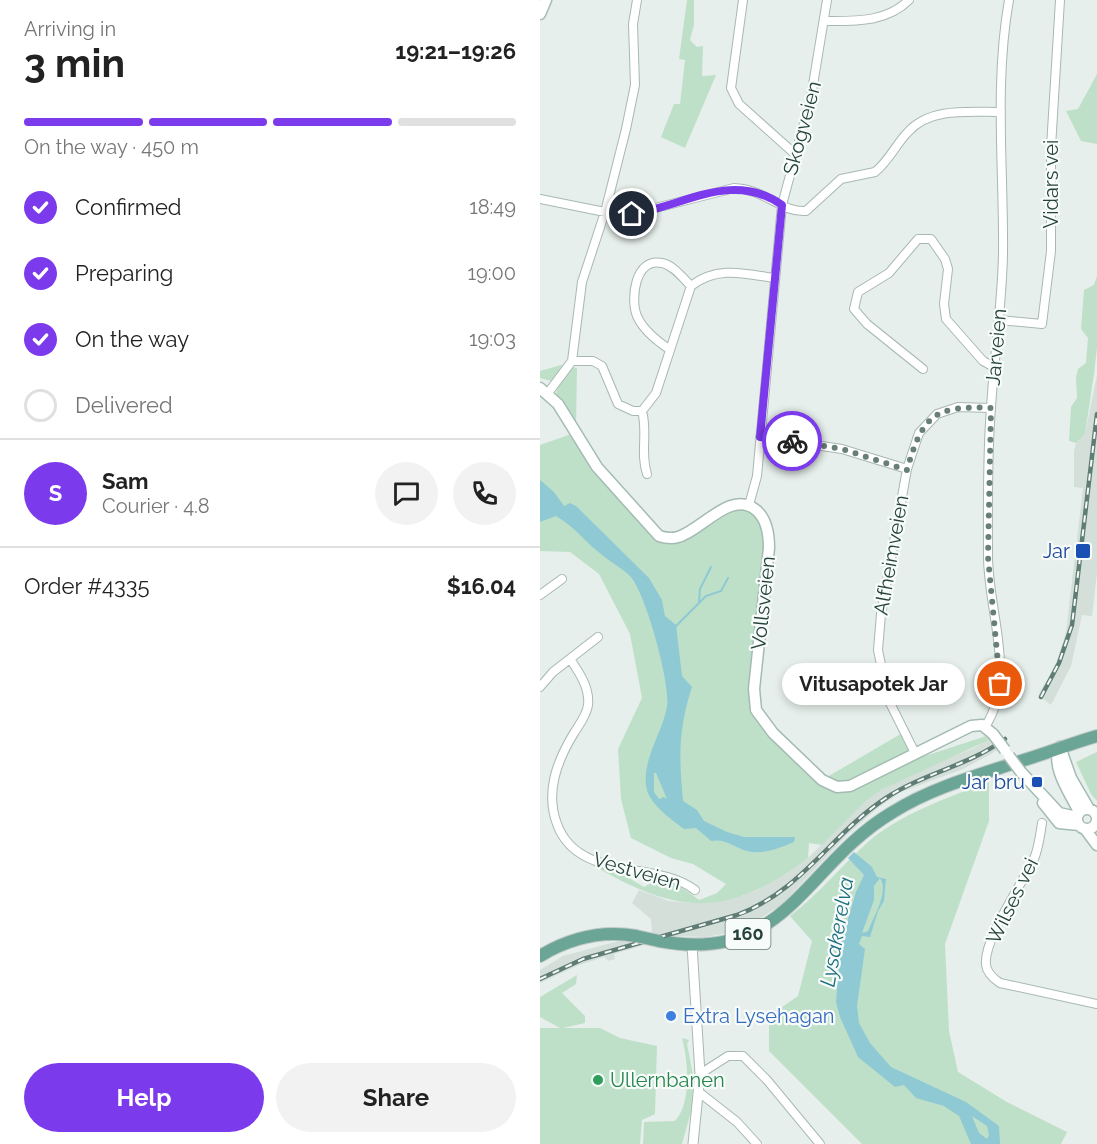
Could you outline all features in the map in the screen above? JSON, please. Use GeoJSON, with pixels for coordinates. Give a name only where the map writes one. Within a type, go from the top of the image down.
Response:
{"type":"FeatureCollection","features":[{"type":"Feature","properties":{"kind":"main road"},"geometry":{"type":"LineString","coordinates":[[540,14],[546,0]]}},
{"type":"Feature","properties":{"kind":"main road"},"geometry":{"type":"LineString","coordinates":[[544,390],[558,404],[591,459],[659,536],[678,537],[731,506],[748,505]]}},
{"type":"Feature","properties":{"kind":"main road","name":"Vollsveien"},"geometry":{"type":"LineString","coordinates":[[748,505],[764,520],[769,542],[754,689],[756,710],[762,720],[817,775],[837,787],[856,784],[966,728],[989,730]]}},
{"type":"Feature","properties":{"kind":"main road"},"geometry":{"type":"LineString","coordinates":[[989,730],[1038,792],[1056,821],[1096,814],[1096,826],[1082,818]]}},
{"type":"Feature","properties":{"kind":"main road","name":"160"},"geometry":{"type":"LineString","coordinates":[[1060,752],[1097,736]]}},
{"type":"Feature","properties":{"kind":"main road","name":"160"},"geometry":{"type":"LineString","coordinates":[[540,956],[580,938],[613,934],[692,945],[724,942],[756,931],[780,915],[819,879],[854,840],[878,821],[920,798],[960,781],[1027,760],[1097,743]]}},
{"type":"Feature","properties":{"kind":"main road"},"geometry":{"type":"LineString","coordinates":[[1060,752],[1058,766],[1097,845]]}},
{"type":"Feature","properties":{"kind":"street"},"geometry":{"type":"LineString","coordinates":[[544,390],[572,361],[582,282],[605,212],[633,93],[633,24],[637,0]]}},
{"type":"Feature","properties":{"kind":"street"},"geometry":{"type":"LineString","coordinates":[[743,0],[731,88],[739,104],[795,154]]}},
{"type":"Feature","properties":{"kind":"street","name":"Skogveien"},"geometry":{"type":"LineString","coordinates":[[748,505],[755,490],[773,278],[782,205],[811,97],[827,0]]}},
{"type":"Feature","properties":{"kind":"street"},"geometry":{"type":"LineString","coordinates":[[824,21],[854,21],[882,17],[909,0]]}},
{"type":"Feature","properties":{"kind":"street","name":"Jarveien"},"geometry":{"type":"LineString","coordinates":[[989,730],[1000,684],[988,557],[991,408],[1003,255],[1001,112],[1004,33],[1009,0]]}},
{"type":"Feature","properties":{"kind":"street","name":"Vidars vei"},"geometry":{"type":"LineString","coordinates":[[999,320],[1042,324],[1051,251],[1051,147],[1060,0]]}},
{"type":"Feature","properties":{"kind":"street"},"geometry":{"type":"LineString","coordinates":[[540,199],[605,212],[642,212],[734,188],[765,194],[793,210],[806,211],[812,208],[841,178],[875,172],[908,131],[925,119],[953,112],[1001,112]]}},
{"type":"Feature","properties":{"kind":"street"},"geometry":{"type":"LineString","coordinates":[[923,369],[867,324],[854,309],[854,302],[863,288],[895,267],[918,239],[926,238],[937,245],[948,269],[944,304],[946,319],[983,361],[994,367]]}},
{"type":"Feature","properties":{"kind":"street"},"geometry":{"type":"LineString","coordinates":[[669,349],[650,333],[636,314],[633,302],[637,280],[648,266],[659,262],[671,268],[691,286]]}},
{"type":"Feature","properties":{"kind":"street"},"geometry":{"type":"LineString","coordinates":[[642,411],[656,393],[691,286],[716,273],[741,273],[773,278]]}},
{"type":"Feature","properties":{"kind":"street"},"geometry":{"type":"LineString","coordinates":[[572,361],[592,361],[602,366],[618,404],[633,411],[642,411]]}},
{"type":"Feature","properties":{"kind":"street","name":"Alfheimveien"},"geometry":{"type":"LineString","coordinates":[[915,753],[888,699],[878,650],[880,614],[907,470],[919,433],[937,414],[957,407],[991,408]]}},
{"type":"Feature","properties":{"kind":"street"},"geometry":{"type":"LineString","coordinates":[[642,411],[644,419],[642,461],[647,474]]}},
{"type":"Feature","properties":{"kind":"street"},"geometry":{"type":"LineString","coordinates":[[760,437],[842,449],[907,470]]}},
{"type":"Feature","properties":{"kind":"street"},"geometry":{"type":"LineString","coordinates":[[540,596],[562,579]]}},
{"type":"Feature","properties":{"kind":"street"},"geometry":{"type":"LineString","coordinates":[[540,687],[598,637]]}},
{"type":"Feature","properties":{"kind":"street","name":"Vestveien"},"geometry":{"type":"LineString","coordinates":[[570,659],[584,683],[589,702],[585,715],[564,749],[554,776],[554,811],[560,833],[571,848],[594,860],[646,874],[675,878],[695,890]]}},
{"type":"Feature","properties":{"kind":"street","name":"Wilses vei"},"geometry":{"type":"LineString","coordinates":[[1042,823],[1034,858],[1002,917],[987,952],[986,964],[993,978],[1000,983],[1097,1004]]}},
{"type":"Feature","properties":{"kind":"street"},"geometry":{"type":"LineString","coordinates":[[692,945],[700,1074],[693,1144]]}},
{"type":"Feature","properties":{"kind":"street"},"geometry":{"type":"LineString","coordinates":[[700,1074],[728,1056],[743,1056],[767,1080],[820,1144]]}},
{"type":"Feature","properties":{"kind":"street"},"geometry":{"type":"LineString","coordinates":[[699,1093],[737,1122],[757,1144]]}},
{"type":"Feature","properties":{"kind":"shaded area"},"geometry":{"type":"Polygon","coordinates":[[[1097,375],[1097,573],[1092,616],[1082,615],[1071,666],[1051,705],[1038,695],[1055,667],[1066,632],[1083,488],[1074,487],[1074,451],[1076,443],[1085,434],[1097,375]]]}},
{"type":"Feature","properties":{"kind":"shaded area"},"geometry":{"type":"Polygon","coordinates":[[[1000,733],[1008,743],[991,754],[963,769],[901,792],[879,807],[847,835],[782,904],[752,924],[732,932],[706,937],[674,936],[614,954],[615,959],[608,961],[604,957],[579,965],[540,983],[540,970],[563,956],[652,932],[651,919],[632,903],[639,890],[669,901],[691,903],[742,896],[757,890],[808,858],[867,800],[883,789],[913,773],[974,748],[1000,733]]]}},
{"type":"Feature","properties":{"kind":"green space"},"geometry":{"type":"Polygon","coordinates":[[[687,0],[694,0],[694,25],[690,40],[697,47],[703,46],[702,76],[716,75],[685,148],[661,137],[674,104],[680,104],[685,60],[679,59],[687,0]]]}},
{"type":"Feature","properties":{"kind":"green space"},"geometry":{"type":"Polygon","coordinates":[[[1097,74],[1097,144],[1081,141],[1066,111],[1078,109],[1097,74]]]}},
{"type":"Feature","properties":{"kind":"green space"},"geometry":{"type":"Polygon","coordinates":[[[1097,276],[1097,348],[1094,374],[1085,434],[1076,443],[1069,441],[1071,407],[1077,398],[1076,377],[1078,369],[1086,363],[1088,338],[1081,329],[1084,290],[1094,285],[1097,276]]]}},
{"type":"Feature","properties":{"kind":"green space"},"geometry":{"type":"Polygon","coordinates":[[[561,365],[577,368],[576,427],[556,394],[558,387],[551,381],[540,378],[540,371],[561,365]]]}},
{"type":"Feature","properties":{"kind":"green space"},"geometry":{"type":"Polygon","coordinates":[[[574,433],[597,467],[668,538],[714,515],[749,505],[768,536],[755,679],[762,720],[822,780],[904,732],[916,759],[986,736],[989,740],[883,789],[867,800],[822,845],[809,843],[808,858],[751,893],[725,901],[700,903],[674,900],[648,893],[589,863],[612,868],[644,887],[659,882],[673,884],[699,900],[717,893],[726,884],[693,864],[671,858],[631,838],[621,799],[618,749],[642,698],[630,634],[599,574],[570,552],[540,551],[540,445],[574,433]]]}},
{"type":"Feature","properties":{"kind":"green space"},"geometry":{"type":"Polygon","coordinates":[[[1097,752],[1097,801],[1091,794],[1076,762],[1097,752]]]}},
{"type":"Feature","properties":{"kind":"green space"},"geometry":{"type":"Polygon","coordinates":[[[989,782],[989,821],[945,944],[949,1031],[958,1072],[1007,1102],[1067,1132],[1061,1144],[862,1144],[769,1051],[769,1016],[798,996],[812,941],[790,916],[811,899],[880,832],[926,807],[989,782]]]}},
{"type":"Feature","properties":{"kind":"green space","name":"Ullernbanen"},"geometry":{"type":"Polygon","coordinates":[[[577,975],[576,984],[562,993],[585,1016],[585,1023],[563,1028],[600,1028],[620,1038],[657,1046],[655,1114],[642,1120],[640,1144],[540,1144],[540,1028],[560,1028],[540,1017],[540,997],[577,975]]]}},
{"type":"Feature","properties":{"kind":"green space"},"geometry":{"type":"Polygon","coordinates":[[[682,1038],[689,1040],[687,1044],[693,1075],[692,1108],[682,1144],[643,1144],[644,1122],[675,1121],[684,1104],[687,1069],[682,1038]]]}},
{"type":"Feature","properties":{"kind":"water"},"geometry":{"type":"Polygon","coordinates":[[[540,480],[554,492],[564,506],[570,503],[576,506],[649,578],[662,600],[665,616],[676,625],[682,676],[692,687],[682,730],[683,801],[697,810],[704,821],[727,832],[744,837],[795,837],[794,842],[777,849],[747,851],[725,842],[711,841],[696,828],[684,829],[655,804],[646,785],[647,764],[665,716],[667,695],[656,638],[643,600],[630,576],[575,530],[556,516],[540,522],[540,480]],[[654,773],[654,792],[659,799],[664,797],[667,799],[654,773]]]}},
{"type":"Feature","properties":{"kind":"water"},"geometry":{"type":"Polygon","coordinates":[[[854,852],[872,867],[877,877],[886,879],[884,901],[878,911],[870,937],[862,936],[859,944],[865,949],[857,1006],[859,1023],[870,1043],[891,1067],[966,1102],[999,1126],[1000,1144],[971,1144],[959,1116],[944,1106],[916,1098],[904,1085],[895,1087],[858,1057],[840,1017],[836,1002],[841,942],[856,892],[864,875],[848,858],[854,852]],[[880,878],[874,886],[874,900],[862,933],[868,931],[880,904],[883,890],[880,878]],[[972,1116],[979,1133],[987,1139],[989,1135],[987,1126],[972,1116]]]}},
{"type":"Feature","properties":{"kind":"waterway"},"geometry":{"type":"LineString","coordinates":[[673,629],[699,603],[700,589],[711,567]]}},
{"type":"Feature","properties":{"kind":"waterway"},"geometry":{"type":"LineString","coordinates":[[700,602],[706,596],[721,591],[728,578]]}},
{"type":"Feature","properties":{"kind":"railway"},"geometry":{"type":"LineString","coordinates":[[1041,697],[1059,663],[1072,625],[1097,414]]}},
{"type":"Feature","properties":{"kind":"railway"},"geometry":{"type":"LineString","coordinates":[[540,979],[583,959],[737,915],[760,905],[798,877],[866,812],[886,798],[915,782],[976,756],[1005,739]]}},
{"type":"Feature","properties":{"kind":"way so far"},"geometry":{"type":"LineString","coordinates":[[792,441],[842,449],[907,470],[919,433],[937,414],[966,406],[991,408],[988,557],[1000,684]]}},
{"type":"Feature","properties":{"kind":"place","name":"Jar"},"geometry":{"type":"Point","coordinates":[1083,551]}},
{"type":"Feature","properties":{"kind":"place","name":"Vitusapotek Jar"},"geometry":{"type":"Point","coordinates":[1000,684]}},
{"type":"Feature","properties":{"kind":"place","name":"Jar bru"},"geometry":{"type":"Point","coordinates":[1037,782]}},
{"type":"Feature","properties":{"kind":"place","name":"Extra Lysehagan"},"geometry":{"type":"Point","coordinates":[671,1016]}},
{"type":"Feature","properties":{"kind":"place","name":"Ullernbanen"},"geometry":{"type":"Point","coordinates":[598,1080]}},
{"type":"Feature","properties":{"kind":"route"},"geometry":{"type":"LineString","coordinates":[[632,214],[734,188],[765,194],[782,205],[773,278],[760,437],[792,441]]}},
{"type":"Feature","properties":{"kind":"water label","name":"Lysakerelva"},"geometry":{"type":"Point","coordinates":[837,932]}}]}
